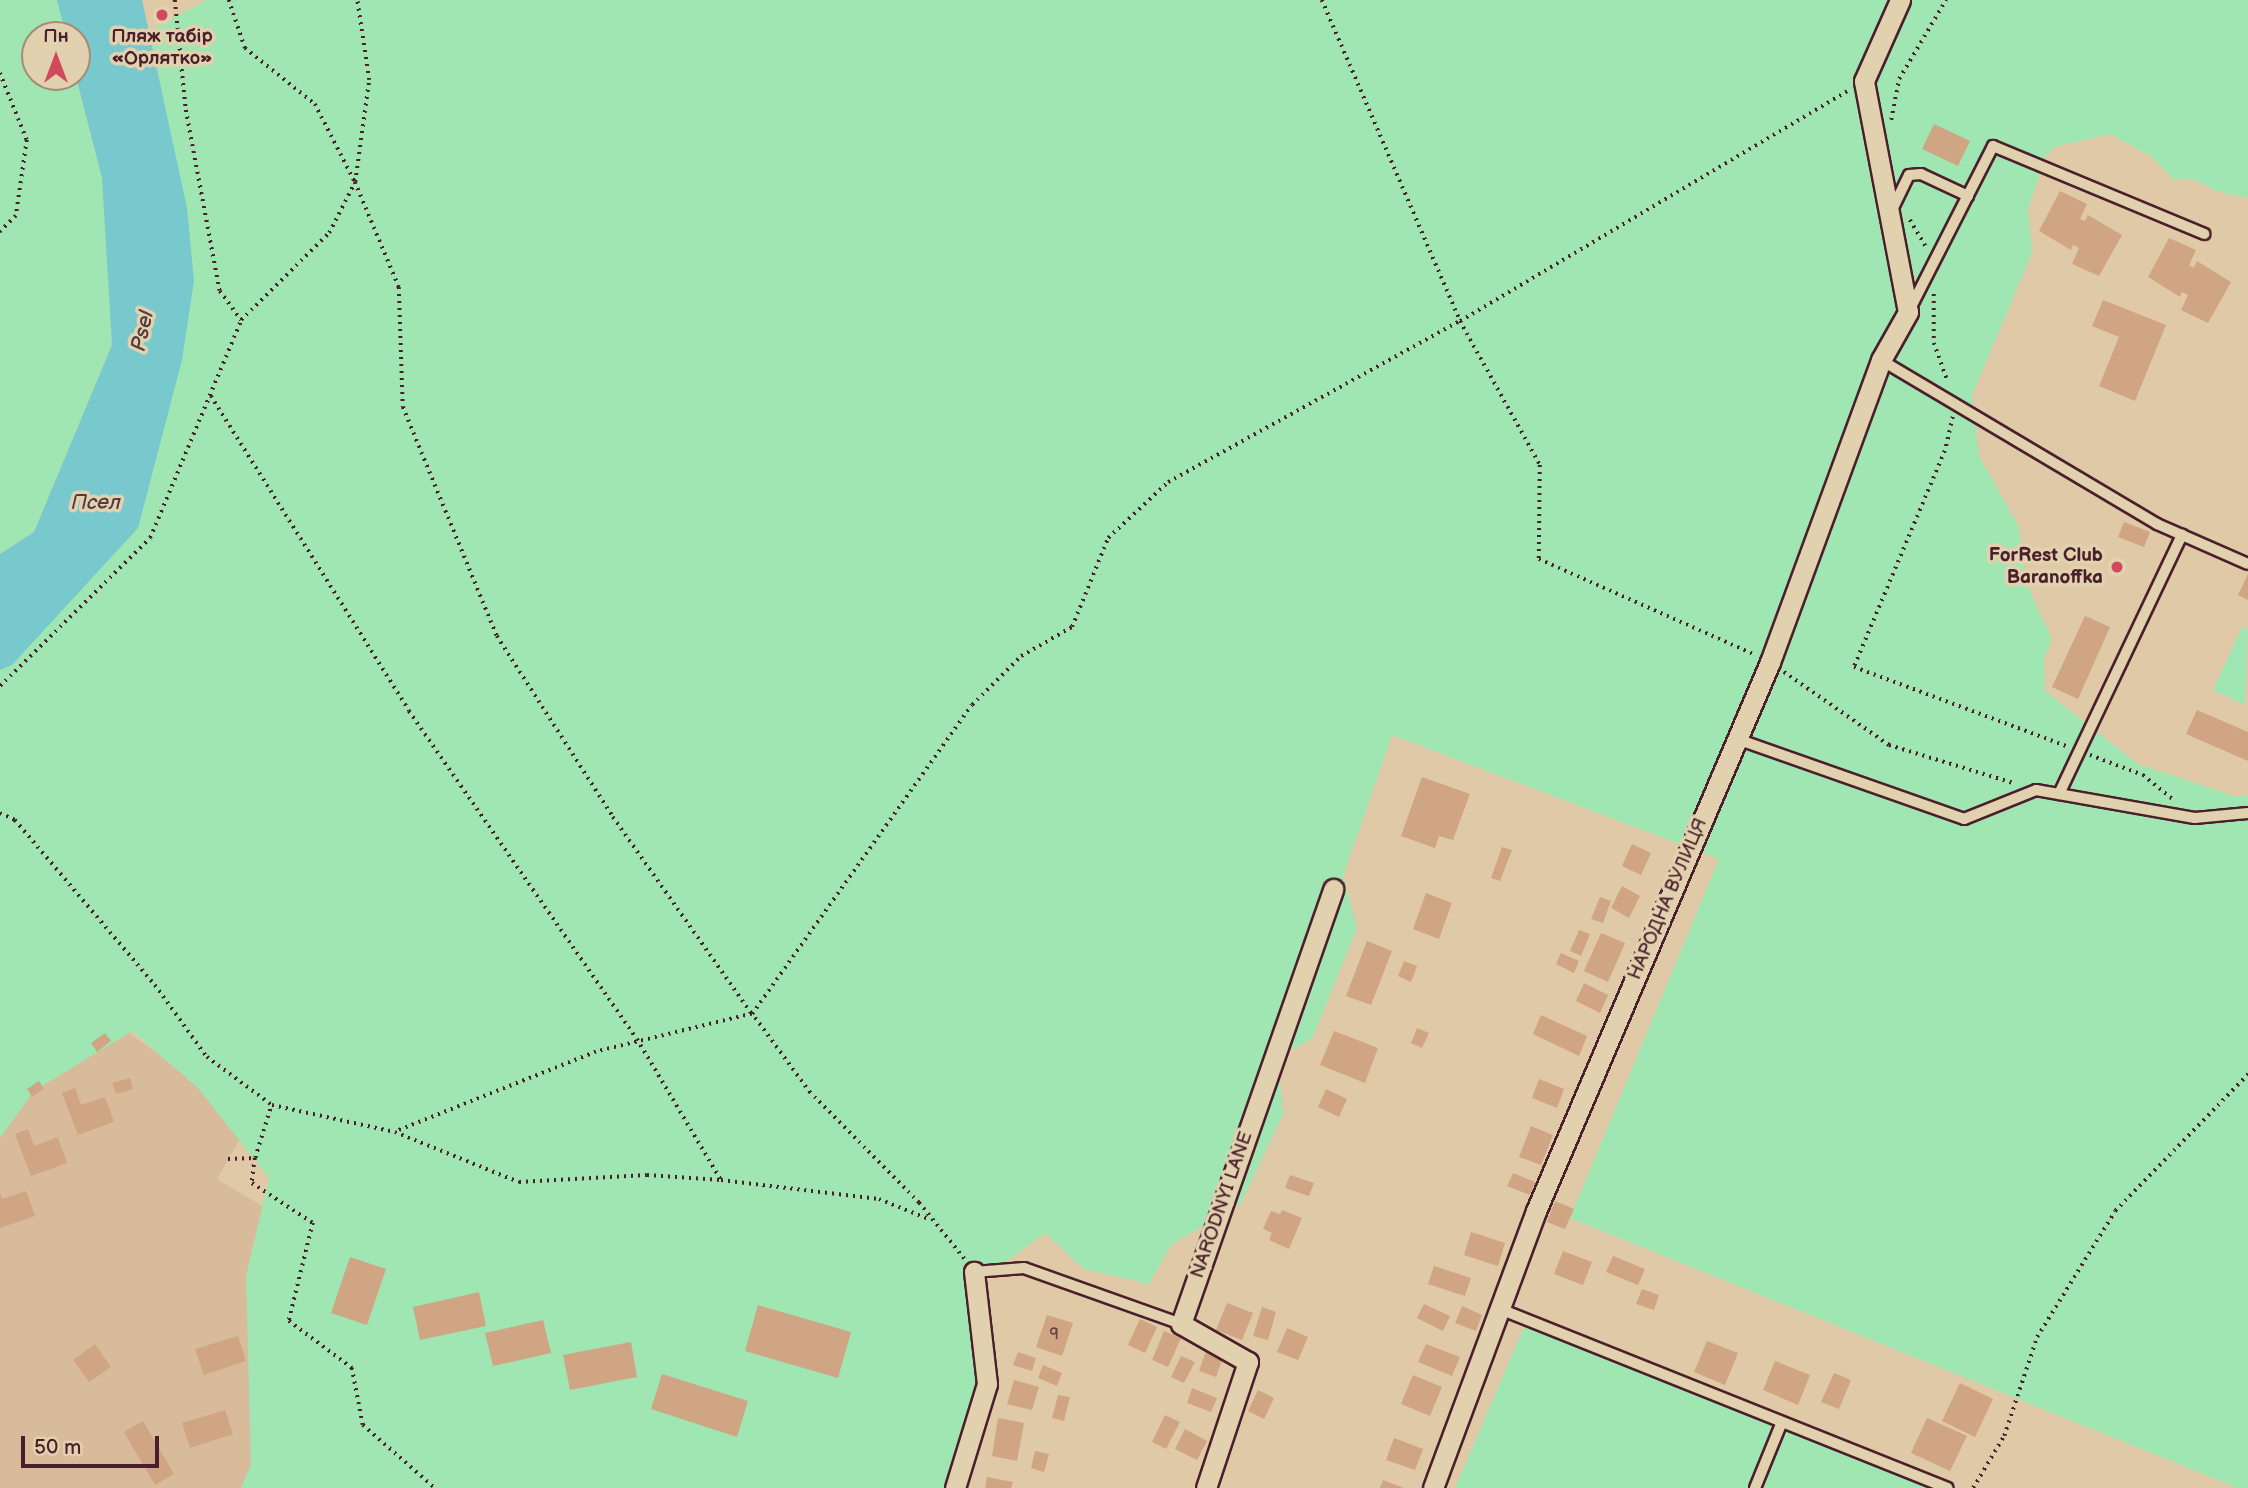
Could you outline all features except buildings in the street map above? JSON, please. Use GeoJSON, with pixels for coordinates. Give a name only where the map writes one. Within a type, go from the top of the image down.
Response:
{"type":"FeatureCollection","features":[{"type":"Feature","properties":{"kind":"street"},"geometry":{"type":"LineString","coordinates":[[1900,0],[1864,81],[1888,219],[1908,312]]}},
{"type":"Feature","properties":{"kind":"street","name":"НАРОДНА ВУЛИЦЯ"},"geometry":{"type":"LineString","coordinates":[[1433,1488],[1536,1211],[1770,662],[1881,360],[1908,312]]}},
{"type":"Feature","properties":{"kind":"street","name":"NARODNYI LANE"},"geometry":{"type":"LineString","coordinates":[[1181,1324],[1334,889]]}},
{"type":"Feature","properties":{"kind":"street"},"geometry":{"type":"LineString","coordinates":[[955,1488],[987,1384],[974,1272]]}},
{"type":"Feature","properties":{"kind":"street"},"geometry":{"type":"LineString","coordinates":[[1181,1324],[1248,1362],[1206,1488]]}},
{"type":"Feature","properties":{"kind":"lane"},"geometry":{"type":"LineString","coordinates":[[1908,312],[1993,146],[2204,234]]}},
{"type":"Feature","properties":{"kind":"lane"},"geometry":{"type":"LineString","coordinates":[[1888,219],[1909,176],[1921,174],[1968,196]]}},
{"type":"Feature","properties":{"kind":"lane"},"geometry":{"type":"LineString","coordinates":[[1881,360],[1955,406],[2182,535],[2248,564]]}},
{"type":"Feature","properties":{"kind":"lane"},"geometry":{"type":"LineString","coordinates":[[2059,794],[2182,535]]}},
{"type":"Feature","properties":{"kind":"lane"},"geometry":{"type":"LineString","coordinates":[[1737,739],[1964,819],[2036,790],[2195,818],[2248,813]]}},
{"type":"Feature","properties":{"kind":"lane"},"geometry":{"type":"LineString","coordinates":[[974,1272],[1024,1268],[1181,1324]]}},
{"type":"Feature","properties":{"kind":"lane"},"geometry":{"type":"LineString","coordinates":[[1500,1309],[1947,1488]]}},
{"type":"Feature","properties":{"kind":"lane"},"geometry":{"type":"LineString","coordinates":[[1755,1488],[1782,1422]]}},
{"type":"Feature","properties":{"kind":"path"},"geometry":{"type":"LineString","coordinates":[[175,0],[186,110],[220,291],[241,320]]}},
{"type":"Feature","properties":{"kind":"path"},"geometry":{"type":"LineString","coordinates":[[229,0],[245,48],[315,104],[355,182],[399,287],[402,407],[498,636],[613,817],[810,1093],[933,1221],[974,1272]]}},
{"type":"Feature","properties":{"kind":"path"},"geometry":{"type":"LineString","coordinates":[[0,686],[150,538],[241,320],[329,233],[355,182],[369,80],[358,0]]}},
{"type":"Feature","properties":{"kind":"path"},"geometry":{"type":"LineString","coordinates":[[1322,0],[1460,321],[1540,465],[1539,559],[1770,662],[1889,745],[2036,790]]}},
{"type":"Feature","properties":{"kind":"path"},"geometry":{"type":"LineString","coordinates":[[1889,129],[1899,79],[1946,0]]}},
{"type":"Feature","properties":{"kind":"path"},"geometry":{"type":"LineString","coordinates":[[0,73],[27,140],[16,216],[0,232]]}},
{"type":"Feature","properties":{"kind":"path"},"geometry":{"type":"LineString","coordinates":[[395,1132],[637,1039],[752,1014],[972,705],[1021,656],[1072,627],[1108,538],[1168,482],[1460,321],[1864,81]]}},
{"type":"Feature","properties":{"kind":"path"},"geometry":{"type":"LineString","coordinates":[[1897,198],[1934,262],[1934,343],[1955,406],[1945,451],[1854,667],[2143,775],[2195,818]]}},
{"type":"Feature","properties":{"kind":"path"},"geometry":{"type":"LineString","coordinates":[[211,396],[409,711],[637,1039],[721,1180]]}},
{"type":"Feature","properties":{"kind":"path"},"geometry":{"type":"LineString","coordinates":[[0,813],[15,820],[155,985],[207,1056],[271,1105],[395,1132],[519,1182],[647,1175],[721,1180],[879,1199],[933,1221]]}},
{"type":"Feature","properties":{"kind":"path"},"geometry":{"type":"LineString","coordinates":[[1973,1488],[2004,1436],[2038,1337],[2115,1211],[2248,1074]]}},
{"type":"Feature","properties":{"kind":"path"},"geometry":{"type":"LineString","coordinates":[[271,1105],[255,1158],[252,1183],[313,1223],[289,1321],[352,1368],[363,1425],[435,1488]]}},
{"type":"Feature","properties":{"kind":"path"},"geometry":{"type":"LineString","coordinates":[[228,1159],[255,1158]]}},
{"type":"Feature","properties":{"kind":"shaded area"},"geometry":{"type":"Polygon","coordinates":[[[110,1019],[250,1121],[217,1179],[286,1220],[265,1488],[0,1488],[0,1104],[110,1019]]]}},
{"type":"Feature","properties":{"kind":"green space"},"geometry":{"type":"Polygon","coordinates":[[[0,0],[57,0],[62,21],[21,21],[21,91],[80,91],[102,178],[112,345],[34,532],[0,554],[0,0]]]}},
{"type":"Feature","properties":{"kind":"green space"},"geometry":{"type":"Polygon","coordinates":[[[207,0],[2248,0],[2248,198],[2216,191],[2196,180],[2174,180],[2151,156],[2110,134],[2055,147],[2046,155],[2028,209],[2032,253],[1972,395],[1979,456],[2019,527],[2026,583],[2052,639],[2044,657],[2045,691],[2138,764],[2234,796],[2248,796],[2248,1488],[2238,1488],[1570,1218],[1719,859],[1392,735],[1343,876],[1357,928],[1312,1039],[1278,1057],[1283,1114],[1241,1203],[1171,1245],[1149,1284],[1084,1269],[1045,1233],[971,1288],[981,1385],[947,1488],[241,1488],[251,1465],[246,1276],[269,1178],[197,1087],[132,1031],[34,1091],[0,1138],[0,670],[12,665],[189,235],[150,30],[207,0]]]}},
{"type":"Feature","properties":{"kind":"green space"},"geometry":{"type":"Polygon","coordinates":[[[2242,627],[2248,629],[2245,705],[2213,690],[2242,627]]]}},
{"type":"Feature","properties":{"kind":"green space"},"geometry":{"type":"Polygon","coordinates":[[[1527,1320],[1947,1488],[1455,1488],[1527,1320]]]}},
{"type":"Feature","properties":{"kind":"water","name":"Псел"},"geometry":{"type":"Polygon","coordinates":[[[57,0],[142,0],[187,208],[194,281],[182,360],[138,528],[12,665],[0,670],[0,554],[34,532],[112,345],[102,178],[80,91],[91,91],[91,21],[62,21],[57,0]]]}},
{"type":"Feature","properties":{"kind":"place","name":"Пляж табір «Орлятко»"},"geometry":{"type":"Point","coordinates":[162,15]}},
{"type":"Feature","properties":{"kind":"place","name":"ForRest Club Baranoffka"},"geometry":{"type":"Point","coordinates":[2117,567]}},
{"type":"Feature","properties":{"kind":"water label","name":"Psel"},"geometry":{"type":"Point","coordinates":[143,331]}}]}
